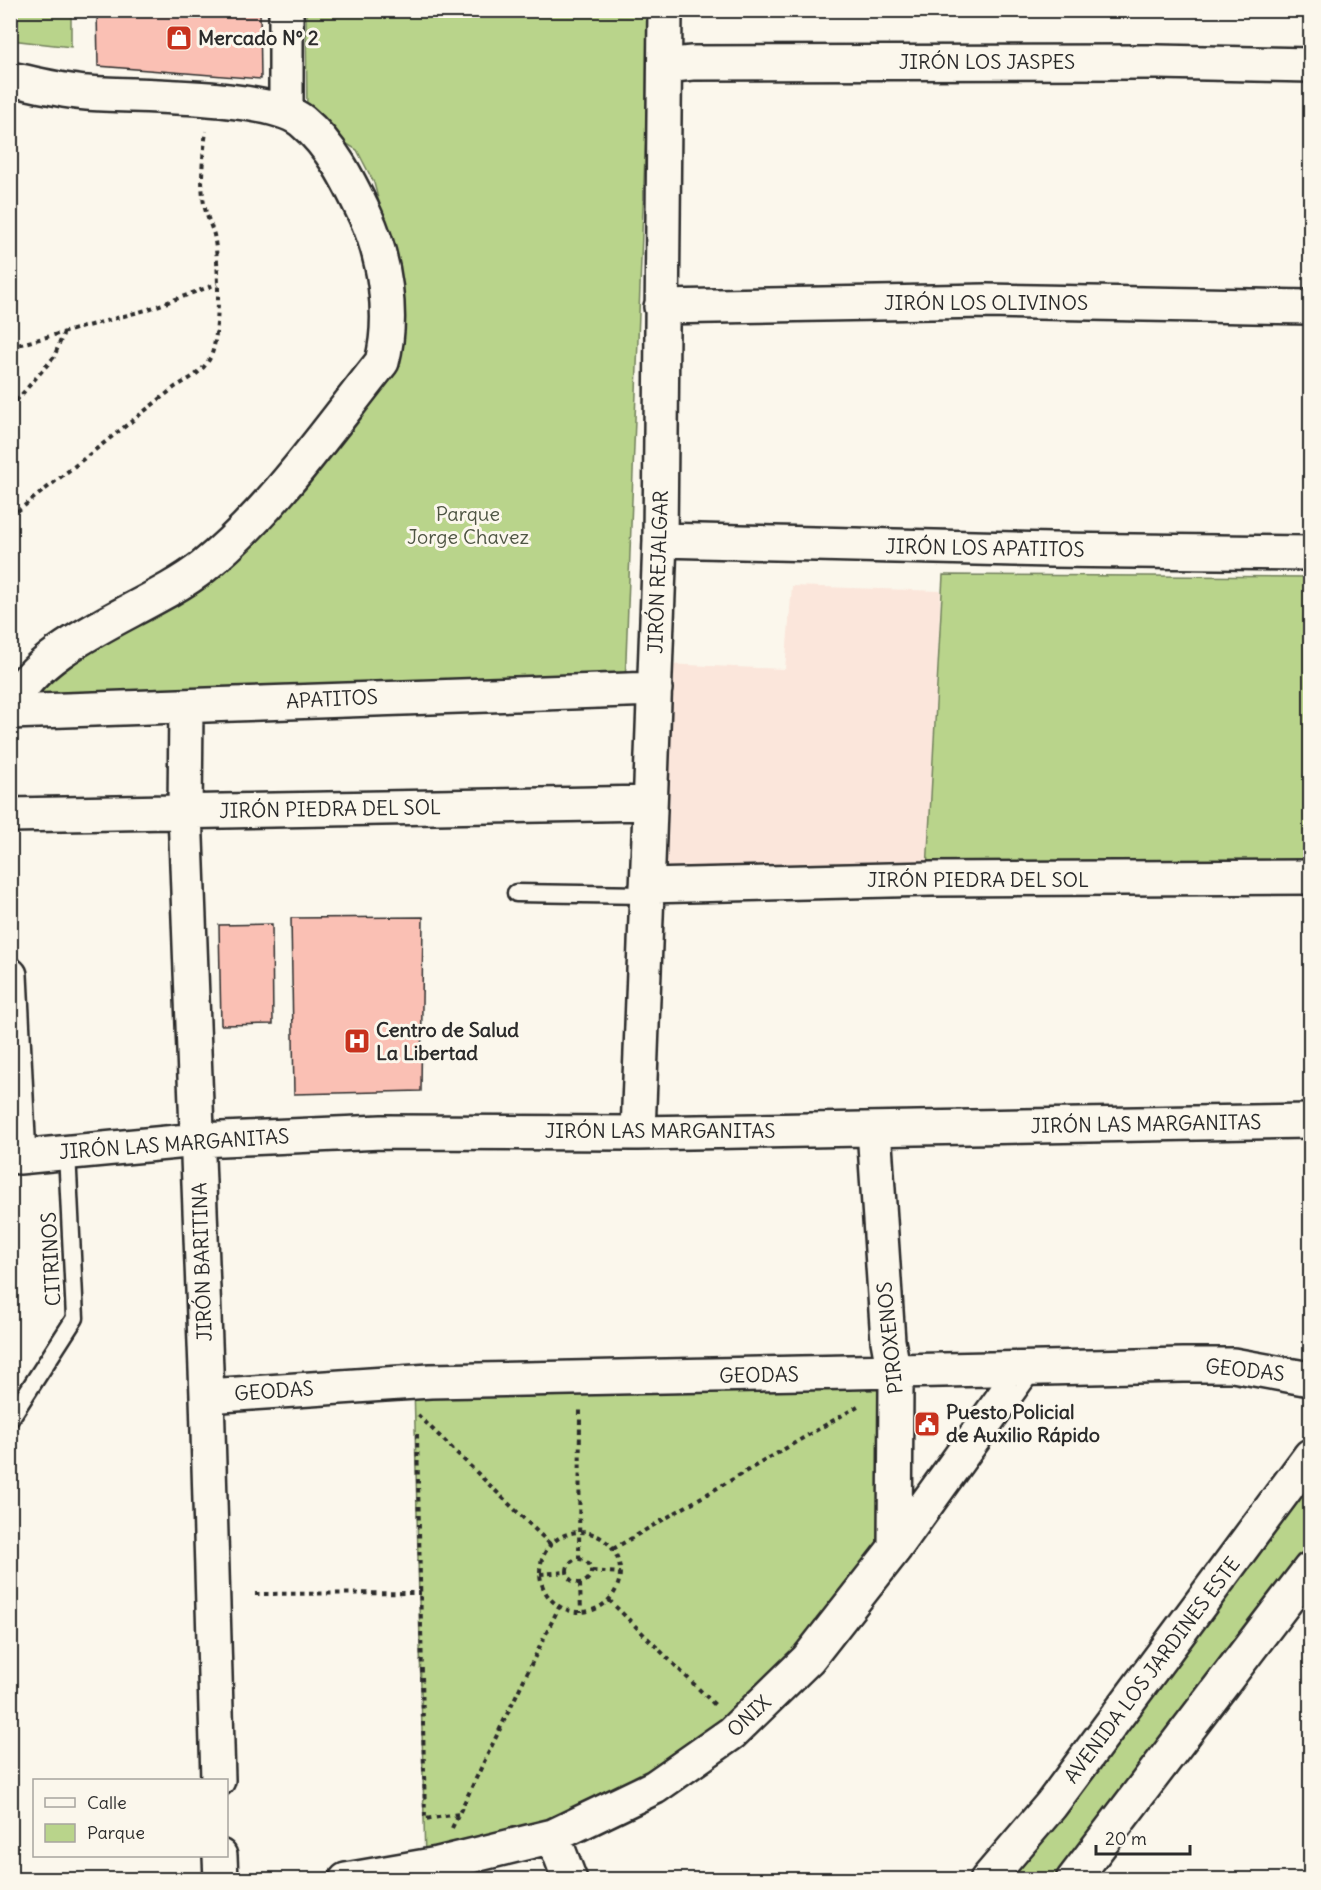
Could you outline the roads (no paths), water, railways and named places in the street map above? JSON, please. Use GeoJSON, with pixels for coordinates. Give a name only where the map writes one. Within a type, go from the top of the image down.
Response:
{"type":"FeatureCollection","features":[{"type":"Feature","properties":{"kind":"street"},"geometry":{"type":"LineString","coordinates":[[286,10],[286,111]]}},
{"type":"Feature","properties":{"kind":"street","name":"JIRÓN REJALGAR"},"geometry":{"type":"LineString","coordinates":[[638,1132],[660,540],[664,10]]}},
{"type":"Feature","properties":{"kind":"street","name":"JIRÓN LOS JASPES"},"geometry":{"type":"LineString","coordinates":[[664,66],[740,63],[1311,65]]}},
{"type":"Feature","properties":{"kind":"street"},"geometry":{"type":"LineString","coordinates":[[10,79],[84,93],[254,104],[286,111],[301,121],[324,143],[349,181],[371,230],[383,277],[389,337],[382,362],[261,514],[201,568],[114,617],[37,670],[19,688],[10,706]]}},
{"type":"Feature","properties":{"kind":"street","name":"JIRÓN LOS OLIVINOS"},"geometry":{"type":"LineString","coordinates":[[661,307],[986,301],[1311,308]]}},
{"type":"Feature","properties":{"kind":"street","name":"JIRÓN LOS APATITOS"},"geometry":{"type":"LineString","coordinates":[[660,540],[1051,550],[1311,553]]}},
{"type":"Feature","properties":{"kind":"street","name":"APATITOS"},"geometry":{"type":"LineString","coordinates":[[10,712],[186,707],[342,698],[655,689]]}},
{"type":"Feature","properties":{"kind":"street","name":"JIRÓN BARITINA"},"geometry":{"type":"LineString","coordinates":[[186,707],[185,812],[207,1396],[218,1779]]}},
{"type":"Feature","properties":{"kind":"street","name":"JIRÓN PIEDRA DEL SOL"},"geometry":{"type":"LineString","coordinates":[[10,815],[650,803]]}},
{"type":"Feature","properties":{"kind":"street","name":"JIRÓN PIEDRA DEL SOL"},"geometry":{"type":"LineString","coordinates":[[646,890],[920,879],[1311,877]]}},
{"type":"Feature","properties":{"kind":"street","name":"JIRÓN LAS MARGANITAS"},"geometry":{"type":"LineString","coordinates":[[10,975],[19,1157],[198,1140],[382,1132],[638,1132],[1308,1122]]}},
{"type":"Feature","properties":{"kind":"street","name":"PIROXENOS"},"geometry":{"type":"LineString","coordinates":[[874,1129],[888,1341],[895,1372],[897,1422],[895,1548]]}},
{"type":"Feature","properties":{"kind":"street","name":"GEODAS"},"geometry":{"type":"LineString","coordinates":[[207,1396],[430,1381],[1233,1365],[1311,1379]]}},
{"type":"Feature","properties":{"kind":"street","name":"ONIX"},"geometry":{"type":"LineString","coordinates":[[346,1880],[438,1864],[553,1836],[655,1786],[732,1733],[808,1659],[895,1548],[1023,1370]]}},
{"type":"Feature","properties":{"kind":"street","name":"AVENIDA LOS JARDINES ESTE"},"geometry":{"type":"LineString","coordinates":[[987,1880],[1051,1805],[1311,1456]]}},
{"type":"Feature","properties":{"kind":"street"},"geometry":{"type":"LineString","coordinates":[[1073,1880],[1311,1569]]}},
{"type":"Feature","properties":{"kind":"street"},"geometry":{"type":"LineString","coordinates":[[553,1836],[570,1880]]}},
{"type":"Feature","properties":{"kind":"street"},"geometry":{"type":"LineString","coordinates":[[220,1857],[220,1880]]}},
{"type":"Feature","properties":{"kind":"lane"},"geometry":{"type":"LineString","coordinates":[[516,893],[646,890]]}},
{"type":"Feature","properties":{"kind":"lane","name":"CITRINOS"},"geometry":{"type":"LineString","coordinates":[[10,1419],[75,1318],[67,1152]]}},
{"type":"Feature","properties":{"kind":"place","name":"Mercado Nº 2"},"geometry":{"type":"Point","coordinates":[179,38]}},
{"type":"Feature","properties":{"kind":"place","name":"Centro de Salud La Libertad"},"geometry":{"type":"Point","coordinates":[357,1041]}},
{"type":"Feature","properties":{"kind":"place","name":"Puesto Policial de Auxilio Rápido"},"geometry":{"type":"Point","coordinates":[927,1424]}},
{"type":"Feature","properties":{"kind":"park label","name":"Parque Jorge Chavez"},"geometry":{"type":"Point","coordinates":[468,526]}}]}
